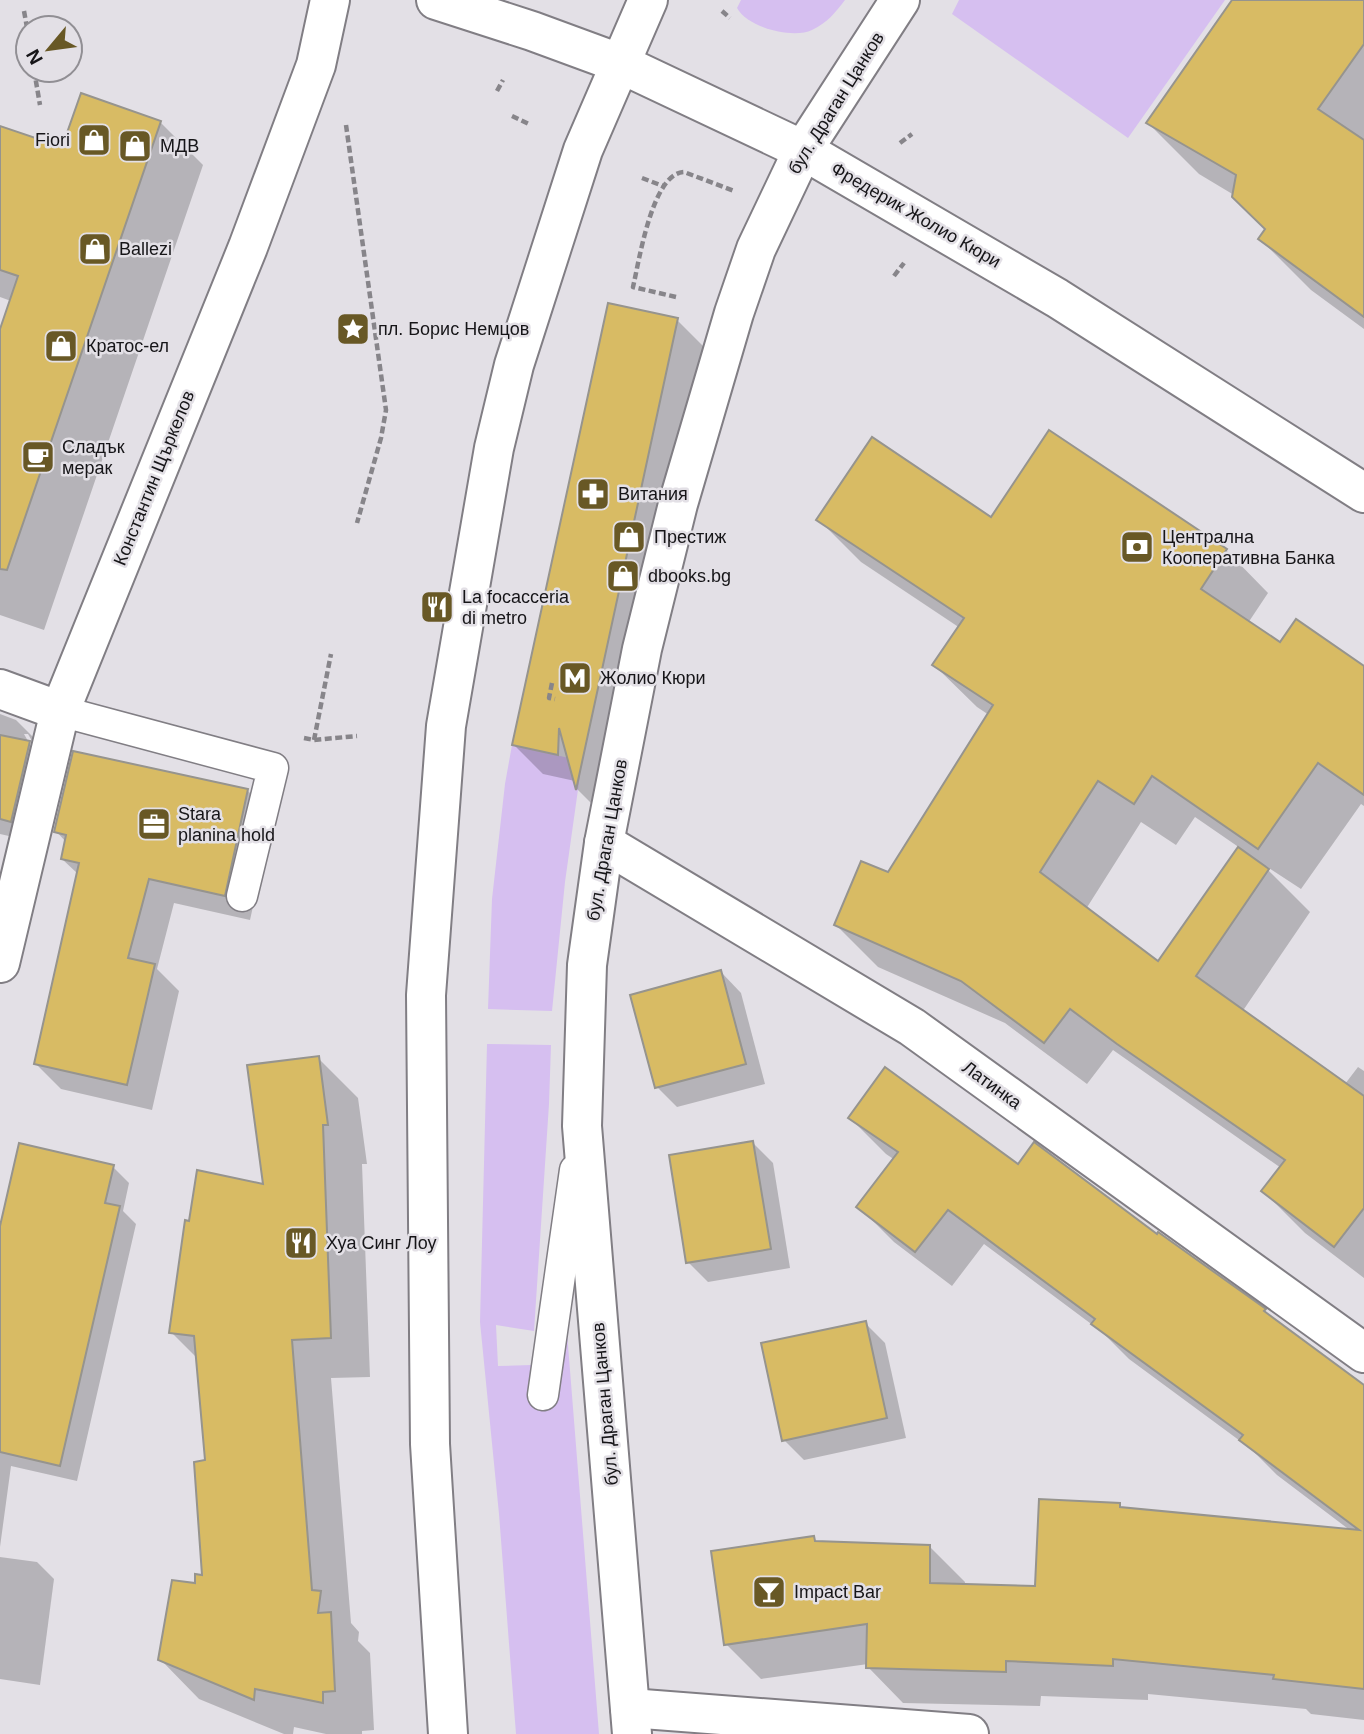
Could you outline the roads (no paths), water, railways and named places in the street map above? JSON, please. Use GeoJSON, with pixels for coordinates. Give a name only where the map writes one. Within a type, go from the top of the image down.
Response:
{"type":"FeatureCollection","features":[{"type":"Feature","properties":{"kind":"street","name":"Константин Щъркелов"},"geometry":{"type":"LineString","coordinates":[[0,963],[60,711],[252,234],[316,65],[330,0]]}},
{"type":"Feature","properties":{"kind":"street"},"geometry":{"type":"LineString","coordinates":[[448,1734],[430,1444],[426,995],[446,726],[494,448],[514,365],[583,150],[648,0]]}},
{"type":"Feature","properties":{"kind":"street","name":"бул. Драган Цанков"},"geometry":{"type":"LineString","coordinates":[[631,1721],[582,1121],[587,965],[604,843],[642,649],[678,504],[734,313],[756,249],[803,150],[900,0]]}},
{"type":"Feature","properties":{"kind":"street","name":"Фредерик Жолио Кюри"},"geometry":{"type":"LineString","coordinates":[[447,2],[619,63],[803,150],[1358,477]]}},
{"type":"Feature","properties":{"kind":"street"},"geometry":{"type":"LineString","coordinates":[[0,689],[60,711]]}},
{"type":"Feature","properties":{"kind":"street","name":"Латинка"},"geometry":{"type":"LineString","coordinates":[[604,843],[912,1027],[1364,1353]]}},
{"type":"Feature","properties":{"kind":"street"},"geometry":{"type":"LineString","coordinates":[[631,1721],[970,1734]]}},
{"type":"Feature","properties":{"kind":"lane"},"geometry":{"type":"LineString","coordinates":[[60,711],[273,768],[242,896]]}},
{"type":"Feature","properties":{"kind":"lane"},"geometry":{"type":"LineString","coordinates":[[543,1395],[582,1121]]}},
{"type":"Feature","properties":{"kind":"place","name":"Fiori"},"geometry":{"type":"Point","coordinates":[94,140]}},
{"type":"Feature","properties":{"kind":"place","name":"МДВ"},"geometry":{"type":"Point","coordinates":[135,146]}},
{"type":"Feature","properties":{"kind":"place","name":"Ballezi"},"geometry":{"type":"Point","coordinates":[95,249]}},
{"type":"Feature","properties":{"kind":"place","name":"пл. Борис Немцов"},"geometry":{"type":"Point","coordinates":[353,329]}},
{"type":"Feature","properties":{"kind":"place","name":"Кратос-ел"},"geometry":{"type":"Point","coordinates":[61,346]}},
{"type":"Feature","properties":{"kind":"place","name":"Сладък мерак"},"geometry":{"type":"Point","coordinates":[38,457]}},
{"type":"Feature","properties":{"kind":"place","name":"Витания"},"geometry":{"type":"Point","coordinates":[593,494]}},
{"type":"Feature","properties":{"kind":"place","name":"Престиж"},"geometry":{"type":"Point","coordinates":[629,537]}},
{"type":"Feature","properties":{"kind":"place","name":"Централна Кооперативна Банка"},"geometry":{"type":"Point","coordinates":[1137,547]}},
{"type":"Feature","properties":{"kind":"place","name":"dbooks.bg"},"geometry":{"type":"Point","coordinates":[623,576]}},
{"type":"Feature","properties":{"kind":"place","name":"La focacceria di metro"},"geometry":{"type":"Point","coordinates":[437,607]}},
{"type":"Feature","properties":{"kind":"place","name":"Жолио Кюри"},"geometry":{"type":"Point","coordinates":[575,678]}},
{"type":"Feature","properties":{"kind":"place","name":"Stara planina hold"},"geometry":{"type":"Point","coordinates":[154,824]}},
{"type":"Feature","properties":{"kind":"place","name":"Хуа Синг Лоу"},"geometry":{"type":"Point","coordinates":[301,1243]}},
{"type":"Feature","properties":{"kind":"place","name":"Impact Bar"},"geometry":{"type":"Point","coordinates":[769,1592]}}]}
